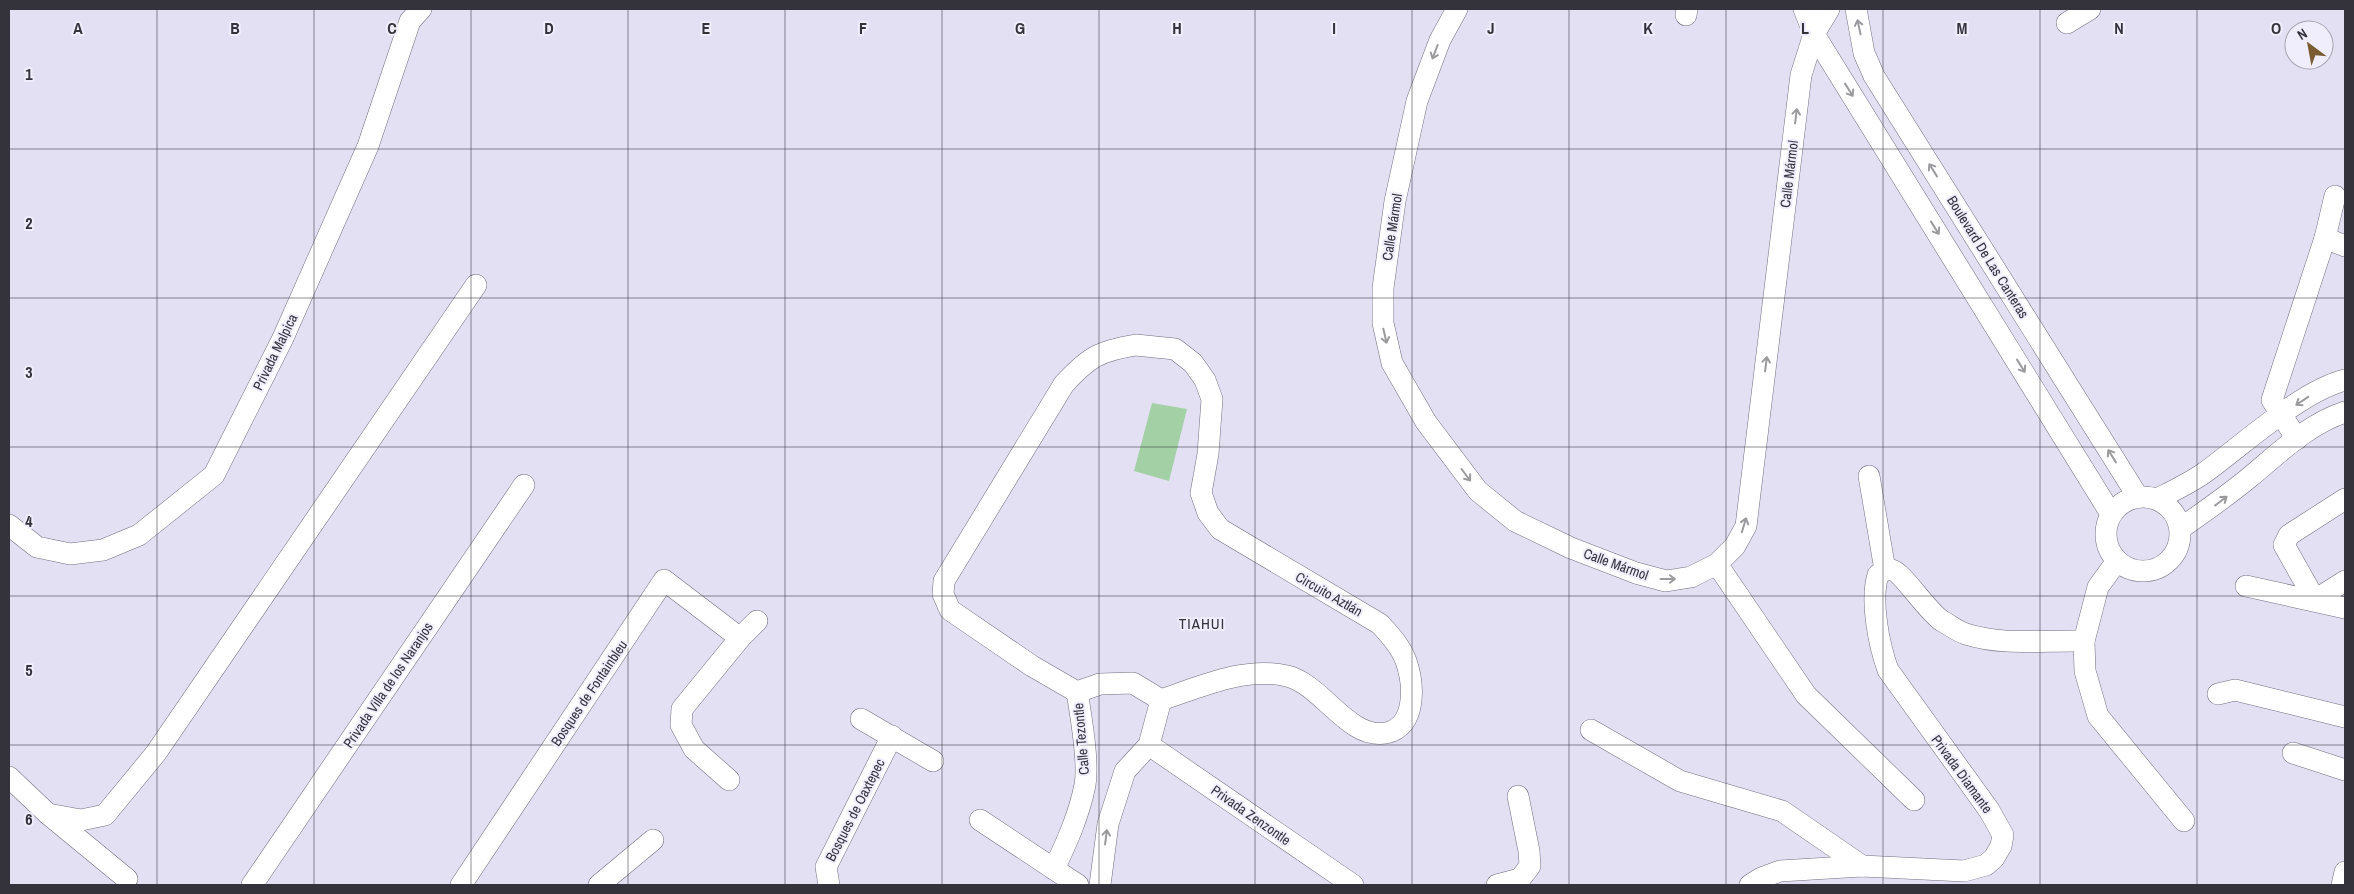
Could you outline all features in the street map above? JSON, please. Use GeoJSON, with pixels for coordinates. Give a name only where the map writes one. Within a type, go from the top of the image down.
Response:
{"type":"FeatureCollection","features":[{"type":"Feature","properties":{"kind":"street","name":"Privada Malpica"},"geometry":{"type":"LineString","coordinates":[[9,525],[37,548],[70,554],[103,550],[139,535],[214,475],[283,338],[368,146],[410,21],[421,9]]}},
{"type":"Feature","properties":{"kind":"street","name":"Calle Mármol"},"geometry":{"type":"LineString","coordinates":[[1457,9],[1440,40],[1417,102],[1395,201],[1383,288],[1382,323],[1392,363],[1426,422],[1478,491],[1515,521],[1571,548],[1636,573],[1666,581],[1691,577],[1717,564],[1735,546],[1746,526],[1801,75],[1814,34],[1829,9]]}},
{"type":"Feature","properties":{"kind":"street"},"geometry":{"type":"LineString","coordinates":[[1804,9],[1814,34],[2111,514]]}},
{"type":"Feature","properties":{"kind":"street","name":"Boulevard De Las Canteras"},"geometry":{"type":"LineString","coordinates":[[1856,9],[1864,54],[1874,76],[2148,498]]}},
{"type":"Feature","properties":{"kind":"street"},"geometry":{"type":"LineString","coordinates":[[2067,23],[2090,9]]}},
{"type":"Feature","properties":{"kind":"street"},"geometry":{"type":"LineString","coordinates":[[2297,439],[2272,400],[2325,238],[2335,196]]}},
{"type":"Feature","properties":{"kind":"street"},"geometry":{"type":"LineString","coordinates":[[2325,238],[2345,246]]}},
{"type":"Feature","properties":{"kind":"street"},"geometry":{"type":"LineString","coordinates":[[48,814],[81,820],[105,815],[156,753],[476,285]]}},
{"type":"Feature","properties":{"kind":"street","name":"Circuito Aztlán"},"geometry":{"type":"LineString","coordinates":[[1077,692],[1032,666],[950,610],[943,594],[944,581],[1064,384],[1085,362],[1110,350],[1136,345],[1175,349],[1193,363],[1205,380],[1212,399],[1208,454],[1202,493],[1208,513],[1220,529],[1380,624],[1396,642],[1406,660],[1411,684],[1410,710],[1402,723],[1389,732],[1378,734],[1352,724],[1313,689],[1288,676],[1259,673],[1227,678],[1162,700]]}},
{"type":"Feature","properties":{"kind":"street"},"geometry":{"type":"LineString","coordinates":[[2148,498],[2168,506],[2177,516],[2181,528],[2179,547],[2168,562],[2152,571],[2133,570],[2117,561],[2110,551],[2106,539],[2106,526],[2111,514],[2122,503],[2148,498],[2202,474],[2281,415],[2331,384],[2345,380]]}},
{"type":"Feature","properties":{"kind":"street"},"geometry":{"type":"LineString","coordinates":[[2181,528],[2220,502],[2297,439],[2332,416],[2345,412]]}},
{"type":"Feature","properties":{"kind":"street"},"geometry":{"type":"LineString","coordinates":[[1869,476],[1885,570],[1892,570],[1900,574],[1935,616],[1964,634],[2000,641],[2084,641]]}},
{"type":"Feature","properties":{"kind":"street","name":"Privada Villa de los Naranjos"},"geometry":{"type":"LineString","coordinates":[[252,885],[524,485]]}},
{"type":"Feature","properties":{"kind":"street"},"geometry":{"type":"LineString","coordinates":[[2315,600],[2284,545],[2289,535],[2345,499]]}},
{"type":"Feature","properties":{"kind":"street"},"geometry":{"type":"LineString","coordinates":[[2117,561],[2098,586],[2084,641],[2085,671],[2098,716],[2184,820]]}},
{"type":"Feature","properties":{"kind":"street"},"geometry":{"type":"LineString","coordinates":[[1717,564],[1806,695],[1914,800]]}},
{"type":"Feature","properties":{"kind":"street","name":"Privada Diamante"},"geometry":{"type":"LineString","coordinates":[[1750,885],[1760,878],[1780,871],[1862,866],[1964,871],[1986,865],[2000,846],[2003,835],[1989,810],[1888,670],[1880,649],[1875,594],[1878,575],[1885,570]]}},
{"type":"Feature","properties":{"kind":"street","name":"Bosques de Fontainbleu"},"geometry":{"type":"LineString","coordinates":[[461,885],[664,580],[740,638]]}},
{"type":"Feature","properties":{"kind":"street"},"geometry":{"type":"LineString","coordinates":[[2315,600],[2345,581]]}},
{"type":"Feature","properties":{"kind":"street"},"geometry":{"type":"LineString","coordinates":[[2246,586],[2345,608]]}},
{"type":"Feature","properties":{"kind":"street"},"geometry":{"type":"LineString","coordinates":[[729,780],[694,750],[680,725],[682,709],[740,638],[758,621]]}},
{"type":"Feature","properties":{"kind":"street"},"geometry":{"type":"LineString","coordinates":[[1077,692],[1100,684],[1133,683],[1162,700],[1149,745],[1125,771],[1108,824],[1100,885]]}},
{"type":"Feature","properties":{"kind":"street"},"geometry":{"type":"LineString","coordinates":[[2218,694],[2235,690],[2345,717]]}},
{"type":"Feature","properties":{"kind":"street","name":"Calle Tezontle"},"geometry":{"type":"LineString","coordinates":[[1054,869],[1072,832],[1085,783],[1083,732],[1077,692]]}},
{"type":"Feature","properties":{"kind":"street"},"geometry":{"type":"LineString","coordinates":[[861,718],[933,761]]}},
{"type":"Feature","properties":{"kind":"street"},"geometry":{"type":"LineString","coordinates":[[1591,730],[1680,781],[1782,811],[1862,866]]}},
{"type":"Feature","properties":{"kind":"street","name":"Bosques de Oaxtepec"},"geometry":{"type":"LineString","coordinates":[[829,885],[826,867],[892,736]]}},
{"type":"Feature","properties":{"kind":"street","name":"Privada Zenzontle"},"geometry":{"type":"LineString","coordinates":[[1149,745],[1353,885]]}},
{"type":"Feature","properties":{"kind":"street"},"geometry":{"type":"LineString","coordinates":[[2293,753],[2345,770]]}},
{"type":"Feature","properties":{"kind":"street"},"geometry":{"type":"LineString","coordinates":[[9,777],[48,814],[127,879]]}},
{"type":"Feature","properties":{"kind":"street"},"geometry":{"type":"LineString","coordinates":[[1497,885],[1520,879],[1530,866],[1529,851],[1518,796]]}},
{"type":"Feature","properties":{"kind":"street"},"geometry":{"type":"LineString","coordinates":[[980,820],[1078,885]]}},
{"type":"Feature","properties":{"kind":"street"},"geometry":{"type":"LineString","coordinates":[[599,885],[653,840]]}},
{"type":"Feature","properties":{"kind":"street"},"geometry":{"type":"LineString","coordinates":[[2342,885],[2345,872]]}},
{"type":"Feature","properties":{"kind":"green space"},"geometry":{"type":"Polygon","coordinates":[[[1152,403],[1187,409],[1169,481],[1134,471],[1152,403]]]}},
{"type":"Feature","properties":{"kind":"district","name":"TIAHUI"},"geometry":{"type":"Point","coordinates":[1202,623]}}]}
